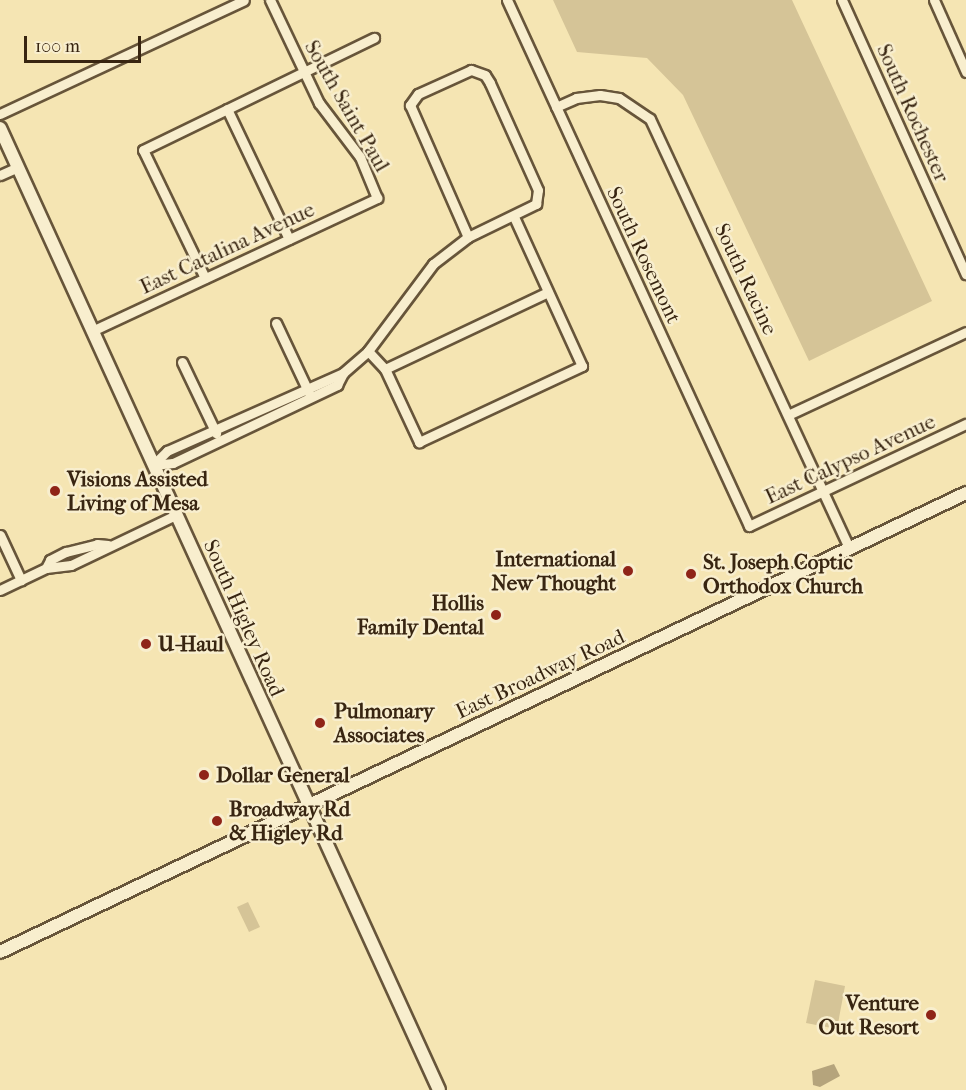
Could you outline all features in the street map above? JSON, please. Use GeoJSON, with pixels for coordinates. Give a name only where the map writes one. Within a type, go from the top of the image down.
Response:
{"type":"FeatureCollection","features":[{"type":"Feature","properties":{"kind":"main road","name":"South Higley Road"},"geometry":{"type":"LineString","coordinates":[[0,128],[439,1090]]}},
{"type":"Feature","properties":{"kind":"main road","name":"East Broadway Road"},"geometry":{"type":"LineString","coordinates":[[0,952],[966,493]]}},
{"type":"Feature","properties":{"kind":"street"},"geometry":{"type":"LineString","coordinates":[[0,114],[244,0]]}},
{"type":"Feature","properties":{"kind":"street","name":"South Saint Paul"},"geometry":{"type":"LineString","coordinates":[[270,0],[319,103],[360,157],[377,198]]}},
{"type":"Feature","properties":{"kind":"street","name":"South Rosemont"},"geometry":{"type":"LineString","coordinates":[[507,0],[749,526]]}},
{"type":"Feature","properties":{"kind":"street","name":"South Rochester"},"geometry":{"type":"LineString","coordinates":[[842,0],[966,274]]}},
{"type":"Feature","properties":{"kind":"street"},"geometry":{"type":"LineString","coordinates":[[934,0],[966,72]]}},
{"type":"Feature","properties":{"kind":"street"},"geometry":{"type":"LineString","coordinates":[[205,278],[143,150],[374,38]]}},
{"type":"Feature","properties":{"kind":"street"},"geometry":{"type":"LineString","coordinates":[[153,465],[167,451],[343,373],[368,351],[433,264],[468,237],[531,209],[538,190],[485,75],[479,70],[460,73],[418,93],[410,110],[468,237]]}},
{"type":"Feature","properties":{"kind":"street","name":"South Racine"},"geometry":{"type":"LineString","coordinates":[[556,107],[576,98],[600,95],[619,98],[650,119],[849,548]]}},
{"type":"Feature","properties":{"kind":"street"},"geometry":{"type":"LineString","coordinates":[[227,109],[288,239]]}},
{"type":"Feature","properties":{"kind":"street"},"geometry":{"type":"LineString","coordinates":[[0,175],[18,167]]}},
{"type":"Feature","properties":{"kind":"street","name":"East Catalina Avenue"},"geometry":{"type":"LineString","coordinates":[[92,331],[377,198]]}},
{"type":"Feature","properties":{"kind":"street"},"geometry":{"type":"LineString","coordinates":[[368,351],[385,369],[419,442],[582,366],[514,217]]}},
{"type":"Feature","properties":{"kind":"street"},"geometry":{"type":"LineString","coordinates":[[385,369],[548,292]]}},
{"type":"Feature","properties":{"kind":"street"},"geometry":{"type":"LineString","coordinates":[[276,323],[312,398]]}},
{"type":"Feature","properties":{"kind":"street"},"geometry":{"type":"LineString","coordinates":[[788,415],[966,332]]}},
{"type":"Feature","properties":{"kind":"street"},"geometry":{"type":"LineString","coordinates":[[182,362],[219,441]]}},
{"type":"Feature","properties":{"kind":"street"},"geometry":{"type":"LineString","coordinates":[[153,465],[173,463],[312,398],[337,385],[343,373]]}},
{"type":"Feature","properties":{"kind":"street","name":"East Calypso Avenue"},"geometry":{"type":"LineString","coordinates":[[749,526],[966,424]]}},
{"type":"Feature","properties":{"kind":"street"},"geometry":{"type":"LineString","coordinates":[[0,590],[46,568],[72,565],[108,545],[176,515]]}},
{"type":"Feature","properties":{"kind":"street"},"geometry":{"type":"LineString","coordinates":[[0,535],[21,580]]}},
{"type":"Feature","properties":{"kind":"street"},"geometry":{"type":"LineString","coordinates":[[46,568],[50,560],[66,552],[97,544],[108,545]]}},
{"type":"Feature","properties":{"kind":"shaded area"},"geometry":{"type":"Polygon","coordinates":[[[553,0],[792,0],[932,301],[809,361],[683,95],[647,58],[577,52],[553,0]]]}},
{"type":"Feature","properties":{"kind":"shaded area"},"geometry":{"type":"Polygon","coordinates":[[[248,902],[260,927],[249,932],[237,907],[248,902]]]}},
{"type":"Feature","properties":{"kind":"shaded area"},"geometry":{"type":"Polygon","coordinates":[[[815,980],[845,986],[837,1029],[806,1023],[815,980]]]}},
{"type":"Feature","properties":{"kind":"shaded area"},"geometry":{"type":"Polygon","coordinates":[[[834,1064],[840,1076],[820,1087],[813,1085],[812,1071],[834,1064]]]}},
{"type":"Feature","properties":{"kind":"place","name":"Visions Assisted Living of Mesa"},"geometry":{"type":"Point","coordinates":[55,491]}},
{"type":"Feature","properties":{"kind":"place","name":"International New Thought"},"geometry":{"type":"Point","coordinates":[628,571]}},
{"type":"Feature","properties":{"kind":"place","name":"St. Joseph Coptic Orthodox Church"},"geometry":{"type":"Point","coordinates":[691,574]}},
{"type":"Feature","properties":{"kind":"place","name":"Hollis Family Dental"},"geometry":{"type":"Point","coordinates":[496,615]}},
{"type":"Feature","properties":{"kind":"place","name":"U-Haul"},"geometry":{"type":"Point","coordinates":[146,644]}},
{"type":"Feature","properties":{"kind":"place","name":"Pulmonary Associates"},"geometry":{"type":"Point","coordinates":[320,723]}},
{"type":"Feature","properties":{"kind":"place","name":"Dollar General"},"geometry":{"type":"Point","coordinates":[204,775]}},
{"type":"Feature","properties":{"kind":"place","name":"Broadway Rd & Higley Rd"},"geometry":{"type":"Point","coordinates":[217,821]}},
{"type":"Feature","properties":{"kind":"place","name":"Venture Out Resort"},"geometry":{"type":"Point","coordinates":[931,1015]}}]}
